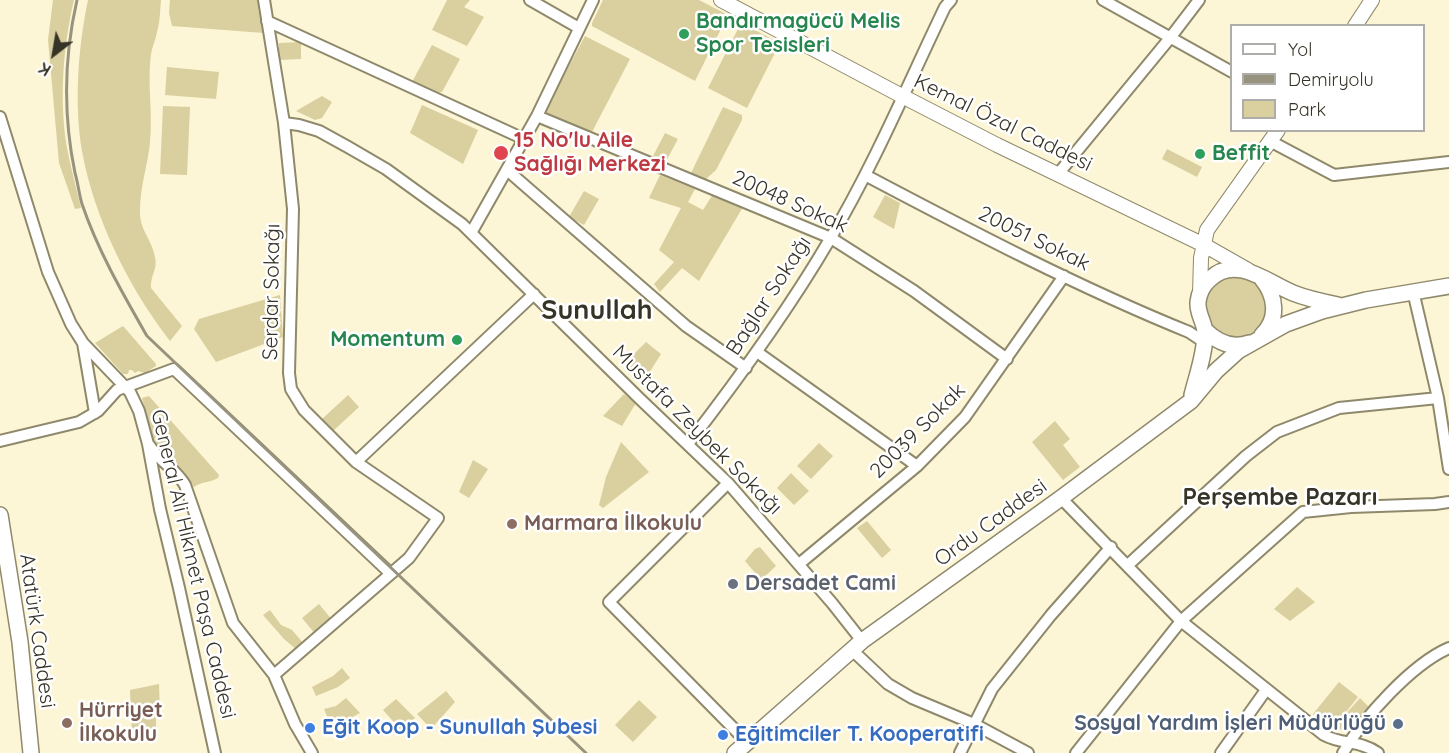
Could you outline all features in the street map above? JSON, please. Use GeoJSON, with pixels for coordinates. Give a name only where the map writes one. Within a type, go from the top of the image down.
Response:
{"type":"FeatureCollection","features":[{"type":"Feature","properties":{"kind":"main road","name":"Kemal Özal Caddesi"},"geometry":{"type":"LineString","coordinates":[[721,0],[902,96],[1204,245],[1257,275]]}},
{"type":"Feature","properties":{"kind":"main road"},"geometry":{"type":"LineString","coordinates":[[1356,24],[1372,0]]}},
{"type":"Feature","properties":{"kind":"main road"},"geometry":{"type":"LineString","coordinates":[[1191,401],[1203,353],[1198,309],[1200,271],[1207,230],[1274,136]]}},
{"type":"Feature","properties":{"kind":"main road"},"geometry":{"type":"LineString","coordinates":[[1184,235],[1192,247],[1200,271]]}},
{"type":"Feature","properties":{"kind":"main road"},"geometry":{"type":"LineString","coordinates":[[1200,294],[1208,281],[1226,270],[1239,268],[1298,295],[1341,306]]}},
{"type":"Feature","properties":{"kind":"main road"},"geometry":{"type":"LineString","coordinates":[[1256,340],[1266,331],[1272,321],[1274,310],[1274,299],[1269,288],[1257,275]]}},
{"type":"Feature","properties":{"kind":"main road"},"geometry":{"type":"LineString","coordinates":[[1200,332],[1233,345],[1244,345],[1304,317],[1341,306],[1449,286]]}},
{"type":"Feature","properties":{"kind":"main road","name":"Ordu Caddesi"},"geometry":{"type":"LineString","coordinates":[[735,753],[857,646],[1191,401],[1229,357],[1256,340]]}},
{"type":"Feature","properties":{"kind":"main road","name":"Atatürk Caddesi"},"geometry":{"type":"LineString","coordinates":[[0,515],[20,642],[31,753]]}},
{"type":"Feature","properties":{"kind":"street","name":"Serdar Sokağı"},"geometry":{"type":"LineString","coordinates":[[264,0],[284,123],[293,209],[289,381],[295,398],[304,410],[356,462],[438,518],[417,549],[390,573]]}},
{"type":"Feature","properties":{"kind":"street"},"geometry":{"type":"LineString","coordinates":[[530,0],[579,28]]}},
{"type":"Feature","properties":{"kind":"street"},"geometry":{"type":"LineString","coordinates":[[471,233],[537,116],[593,0]]}},
{"type":"Feature","properties":{"kind":"street"},"geometry":{"type":"LineString","coordinates":[[1103,0],[1230,71]]}},
{"type":"Feature","properties":{"kind":"street"},"geometry":{"type":"LineString","coordinates":[[1058,174],[1199,0]]}},
{"type":"Feature","properties":{"kind":"street","name":"Bağlar Sokağı"},"geometry":{"type":"LineString","coordinates":[[688,444],[746,368],[831,238],[865,175],[944,2]]}},
{"type":"Feature","properties":{"kind":"street"},"geometry":{"type":"LineString","coordinates":[[267,21],[524,139]]}},
{"type":"Feature","properties":{"kind":"street","name":"20048 Sokak"},"geometry":{"type":"LineString","coordinates":[[537,116],[831,238],[914,291],[1007,359]]}},
{"type":"Feature","properties":{"kind":"street"},"geometry":{"type":"LineString","coordinates":[[0,117],[48,272],[71,324],[83,343],[95,413]]}},
{"type":"Feature","properties":{"kind":"street","name":"Mustafa Zeybek Sokağı"},"geometry":{"type":"LineString","coordinates":[[284,123],[319,131],[386,169],[462,224],[728,483],[799,564],[857,646],[888,684],[912,698],[974,724],[1028,753]]}},
{"type":"Feature","properties":{"kind":"street"},"geometry":{"type":"LineString","coordinates":[[1274,136],[1334,175],[1449,162]]}},
{"type":"Feature","properties":{"kind":"street"},"geometry":{"type":"LineString","coordinates":[[507,170],[686,326],[746,368]]}},
{"type":"Feature","properties":{"kind":"street","name":"20051 Sokak"},"geometry":{"type":"LineString","coordinates":[[865,175],[957,224],[1064,276],[1200,332]]}},
{"type":"Feature","properties":{"kind":"street","name":"20039 Sokak"},"geometry":{"type":"LineString","coordinates":[[799,564],[916,466],[965,417],[1064,276]]}},
{"type":"Feature","properties":{"kind":"street"},"geometry":{"type":"LineString","coordinates":[[1413,291],[1438,398],[1449,469]]}},
{"type":"Feature","properties":{"kind":"street"},"geometry":{"type":"LineString","coordinates":[[356,462],[534,294]]}},
{"type":"Feature","properties":{"kind":"street","name":"General Ali Hikmet Paşa Caddesi"},"geometry":{"type":"LineString","coordinates":[[83,343],[126,387],[139,411],[215,753]]}},
{"type":"Feature","properties":{"kind":"street"},"geometry":{"type":"LineString","coordinates":[[757,352],[916,466]]}},
{"type":"Feature","properties":{"kind":"street"},"geometry":{"type":"LineString","coordinates":[[0,441],[75,423],[95,413],[114,392],[174,369],[390,573],[274,675]]}},
{"type":"Feature","properties":{"kind":"street"},"geometry":{"type":"LineString","coordinates":[[1128,565],[1246,456],[1277,432],[1340,408],[1438,398]]}},
{"type":"Feature","properties":{"kind":"street"},"geometry":{"type":"LineString","coordinates":[[148,444],[175,470],[185,485],[233,622],[274,675],[295,724],[312,753]]}},
{"type":"Feature","properties":{"kind":"street"},"geometry":{"type":"LineString","coordinates":[[728,483],[609,602],[747,742]]}},
{"type":"Feature","properties":{"kind":"street"},"geometry":{"type":"LineString","coordinates":[[1061,498],[1181,621],[1266,690],[1324,735],[1335,740],[1367,746],[1378,753]]}},
{"type":"Feature","properties":{"kind":"street"},"geometry":{"type":"LineString","coordinates":[[1076,753],[1181,621],[1303,512],[1449,502]]}},
{"type":"Feature","properties":{"kind":"street"},"geometry":{"type":"LineString","coordinates":[[960,753],[992,689],[1051,615],[1111,547]]}},
{"type":"Feature","properties":{"kind":"street"},"geometry":{"type":"LineString","coordinates":[[1343,753],[1380,702],[1435,654],[1449,648]]}},
{"type":"Feature","properties":{"kind":"street"},"geometry":{"type":"LineString","coordinates":[[1221,753],[1266,690]]}},
{"type":"Feature","properties":{"kind":"green space"},"geometry":{"type":"Polygon","coordinates":[[[53,0],[74,0],[65,55],[63,112],[67,148],[81,208],[75,209],[59,163],[48,40],[53,0]]]}},
{"type":"Feature","properties":{"kind":"green space"},"geometry":{"type":"Polygon","coordinates":[[[88,0],[161,0],[159,24],[151,54],[150,142],[141,192],[140,217],[156,261],[151,288],[182,326],[170,341],[141,298],[115,251],[95,202],[88,176],[82,151],[78,95],[82,37],[88,0]]]}},
{"type":"Feature","properties":{"kind":"green space"},"geometry":{"type":"Polygon","coordinates":[[[170,0],[258,0],[264,33],[172,26],[169,13],[170,0]]]}},
{"type":"Feature","properties":{"kind":"green space"},"geometry":{"type":"Polygon","coordinates":[[[447,0],[470,0],[464,7],[484,17],[467,46],[432,30],[447,0]]]}},
{"type":"Feature","properties":{"kind":"green space","name":"Bandırmagücü Melis Spor Tesisleri"},"geometry":{"type":"Polygon","coordinates":[[[603,0],[699,0],[728,15],[695,81],[592,26],[603,0]]]}},
{"type":"Feature","properties":{"kind":"green space","name":"Bandırmagücü Melis Spor Tesisleri"},"geometry":{"type":"Polygon","coordinates":[[[741,23],[780,43],[747,108],[708,88],[741,23]]]}},
{"type":"Feature","properties":{"kind":"green space"},"geometry":{"type":"Polygon","coordinates":[[[585,36],[630,59],[592,132],[543,114],[585,36]]]}},
{"type":"Feature","properties":{"kind":"green space"},"geometry":{"type":"Polygon","coordinates":[[[301,42],[301,59],[279,60],[279,43],[301,42]]]}},
{"type":"Feature","properties":{"kind":"green space"},"geometry":{"type":"Polygon","coordinates":[[[432,45],[460,59],[442,92],[437,93],[412,82],[432,45]]]}},
{"type":"Feature","properties":{"kind":"green space"},"geometry":{"type":"Polygon","coordinates":[[[167,67],[219,72],[216,99],[165,95],[167,67]]]}},
{"type":"Feature","properties":{"kind":"green space"},"geometry":{"type":"Polygon","coordinates":[[[322,96],[332,102],[322,118],[315,120],[296,111],[322,96]]]}},
{"type":"Feature","properties":{"kind":"green space"},"geometry":{"type":"Polygon","coordinates":[[[422,105],[478,130],[463,164],[410,133],[422,105]]]}},
{"type":"Feature","properties":{"kind":"green space"},"geometry":{"type":"Polygon","coordinates":[[[163,106],[190,107],[187,175],[160,174],[163,106]]]}},
{"type":"Feature","properties":{"kind":"green space"},"geometry":{"type":"Polygon","coordinates":[[[723,107],[742,115],[742,120],[716,170],[706,179],[691,173],[723,107]]]}},
{"type":"Feature","properties":{"kind":"green space"},"geometry":{"type":"Polygon","coordinates":[[[665,133],[678,139],[665,163],[653,156],[665,133]]]}},
{"type":"Feature","properties":{"kind":"green space"},"geometry":{"type":"Polygon","coordinates":[[[1167,149],[1202,167],[1197,177],[1162,159],[1167,149]]]}},
{"type":"Feature","properties":{"kind":"green space"},"geometry":{"type":"Polygon","coordinates":[[[660,175],[695,189],[688,202],[703,210],[713,194],[743,207],[699,281],[682,268],[660,292],[654,284],[674,262],[659,250],[681,208],[649,198],[660,175]]]}},
{"type":"Feature","properties":{"kind":"green space"},"geometry":{"type":"Polygon","coordinates":[[[584,191],[599,199],[584,225],[569,217],[584,191]]]}},
{"type":"Feature","properties":{"kind":"green space"},"geometry":{"type":"Polygon","coordinates":[[[885,195],[900,203],[894,229],[873,217],[885,195]]]}},
{"type":"Feature","properties":{"kind":"green space"},"geometry":{"type":"Polygon","coordinates":[[[1236,277],[1253,282],[1258,286],[1262,291],[1267,308],[1262,325],[1258,330],[1253,334],[1236,339],[1219,334],[1214,330],[1210,325],[1205,308],[1210,291],[1214,286],[1219,282],[1236,277]]]}},
{"type":"Feature","properties":{"kind":"green space"},"geometry":{"type":"Polygon","coordinates":[[[280,295],[283,337],[216,362],[194,329],[199,319],[280,295]]]}},
{"type":"Feature","properties":{"kind":"green space"},"geometry":{"type":"Polygon","coordinates":[[[123,326],[156,364],[145,373],[138,371],[135,373],[129,370],[128,374],[123,374],[95,343],[123,326]]]}},
{"type":"Feature","properties":{"kind":"green space"},"geometry":{"type":"Polygon","coordinates":[[[646,342],[661,354],[644,381],[626,362],[646,342]]]}},
{"type":"Feature","properties":{"kind":"green space"},"geometry":{"type":"Polygon","coordinates":[[[624,394],[636,403],[622,426],[603,416],[624,394]]]}},
{"type":"Feature","properties":{"kind":"green space"},"geometry":{"type":"Polygon","coordinates":[[[348,395],[359,407],[333,431],[322,419],[348,395]]]}},
{"type":"Feature","properties":{"kind":"green space"},"geometry":{"type":"Polygon","coordinates":[[[149,396],[219,475],[218,478],[194,487],[183,473],[155,447],[142,398],[149,396]]]}},
{"type":"Feature","properties":{"kind":"green space"},"geometry":{"type":"Polygon","coordinates":[[[1055,421],[1070,439],[1063,445],[1080,467],[1063,480],[1032,442],[1055,421]]]}},
{"type":"Feature","properties":{"kind":"green space"},"geometry":{"type":"Polygon","coordinates":[[[621,442],[649,472],[603,508],[599,505],[606,477],[621,442]]]}},
{"type":"Feature","properties":{"kind":"green space"},"geometry":{"type":"Polygon","coordinates":[[[819,443],[833,456],[811,479],[797,466],[819,443]]]}},
{"type":"Feature","properties":{"kind":"green space"},"geometry":{"type":"Polygon","coordinates":[[[473,460],[488,469],[469,498],[459,492],[473,460]]]}},
{"type":"Feature","properties":{"kind":"green space"},"geometry":{"type":"Polygon","coordinates":[[[791,473],[809,491],[794,505],[777,488],[791,473]]]}},
{"type":"Feature","properties":{"kind":"green space"},"geometry":{"type":"Polygon","coordinates":[[[867,521],[891,550],[882,558],[857,528],[867,521]]]}},
{"type":"Feature","properties":{"kind":"green space"},"geometry":{"type":"Polygon","coordinates":[[[760,547],[776,566],[761,580],[745,561],[755,549],[760,547]]]}},
{"type":"Feature","properties":{"kind":"green space"},"geometry":{"type":"Polygon","coordinates":[[[1297,587],[1315,602],[1290,621],[1274,609],[1297,587]]]}},
{"type":"Feature","properties":{"kind":"green space"},"geometry":{"type":"Polygon","coordinates":[[[319,604],[333,621],[316,635],[302,618],[319,604]]]}},
{"type":"Feature","properties":{"kind":"green space"},"geometry":{"type":"Polygon","coordinates":[[[270,610],[281,625],[292,630],[304,644],[297,650],[263,615],[270,610]]]}},
{"type":"Feature","properties":{"kind":"green space"},"geometry":{"type":"Polygon","coordinates":[[[342,668],[350,678],[338,687],[316,696],[312,687],[333,676],[342,668]]]}},
{"type":"Feature","properties":{"kind":"green space"},"geometry":{"type":"Polygon","coordinates":[[[1339,682],[1358,697],[1333,728],[1360,698],[1369,707],[1348,730],[1331,729],[1313,714],[1339,682]]]}},
{"type":"Feature","properties":{"kind":"green space"},"geometry":{"type":"Polygon","coordinates":[[[159,684],[160,716],[156,716],[156,735],[132,735],[130,690],[159,684]]]}},
{"type":"Feature","properties":{"kind":"green space"},"geometry":{"type":"Polygon","coordinates":[[[446,691],[455,702],[431,729],[417,714],[446,691]]]}},
{"type":"Feature","properties":{"kind":"green space"},"geometry":{"type":"Polygon","coordinates":[[[346,698],[360,713],[331,726],[324,709],[336,706],[346,698]]]}},
{"type":"Feature","properties":{"kind":"green space"},"geometry":{"type":"Polygon","coordinates":[[[396,699],[415,718],[401,730],[383,710],[396,699]]]}},
{"type":"Feature","properties":{"kind":"green space"},"geometry":{"type":"Polygon","coordinates":[[[639,700],[657,717],[633,742],[615,725],[639,700]]]}},
{"type":"Feature","properties":{"kind":"railway"},"geometry":{"type":"LineString","coordinates":[[77,0],[67,64],[68,130],[75,173],[82,204],[103,255],[147,336],[586,753]]}},
{"type":"Feature","properties":{"kind":"place","name":"Bandırmagücü Melis Spor Tesisleri"},"geometry":{"type":"Point","coordinates":[684,34]}},
{"type":"Feature","properties":{"kind":"place","name":"15 No'lu Aile Sağlığı Merkezi"},"geometry":{"type":"Point","coordinates":[501,153]}},
{"type":"Feature","properties":{"kind":"place","name":"Beffit"},"geometry":{"type":"Point","coordinates":[1200,154]}},
{"type":"Feature","properties":{"kind":"place","name":"Momentum"},"geometry":{"type":"Point","coordinates":[457,340]}},
{"type":"Feature","properties":{"kind":"place","name":"Marmara İlkokulu"},"geometry":{"type":"Point","coordinates":[512,524]}},
{"type":"Feature","properties":{"kind":"place","name":"Dersadet Cami"},"geometry":{"type":"Point","coordinates":[733,584]}},
{"type":"Feature","properties":{"kind":"place","name":"Hürriyet İlkokulu"},"geometry":{"type":"Point","coordinates":[67,723]}},
{"type":"Feature","properties":{"kind":"place","name":"Sosyal Yardım İşleri Müdürlüğü"},"geometry":{"type":"Point","coordinates":[1398,724]}},
{"type":"Feature","properties":{"kind":"place","name":"Eğit Koop - Sunullah Şubesi"},"geometry":{"type":"Point","coordinates":[310,728]}},
{"type":"Feature","properties":{"kind":"place","name":"Eğitimciler T. Kooperatifi"},"geometry":{"type":"Point","coordinates":[723,735]}},
{"type":"Feature","properties":{"kind":"district","name":"Sunullah"},"geometry":{"type":"Point","coordinates":[597,311]}},
{"type":"Feature","properties":{"kind":"district","name":"Perşembe Pazarı"},"geometry":{"type":"Point","coordinates":[1280,498]}}]}
